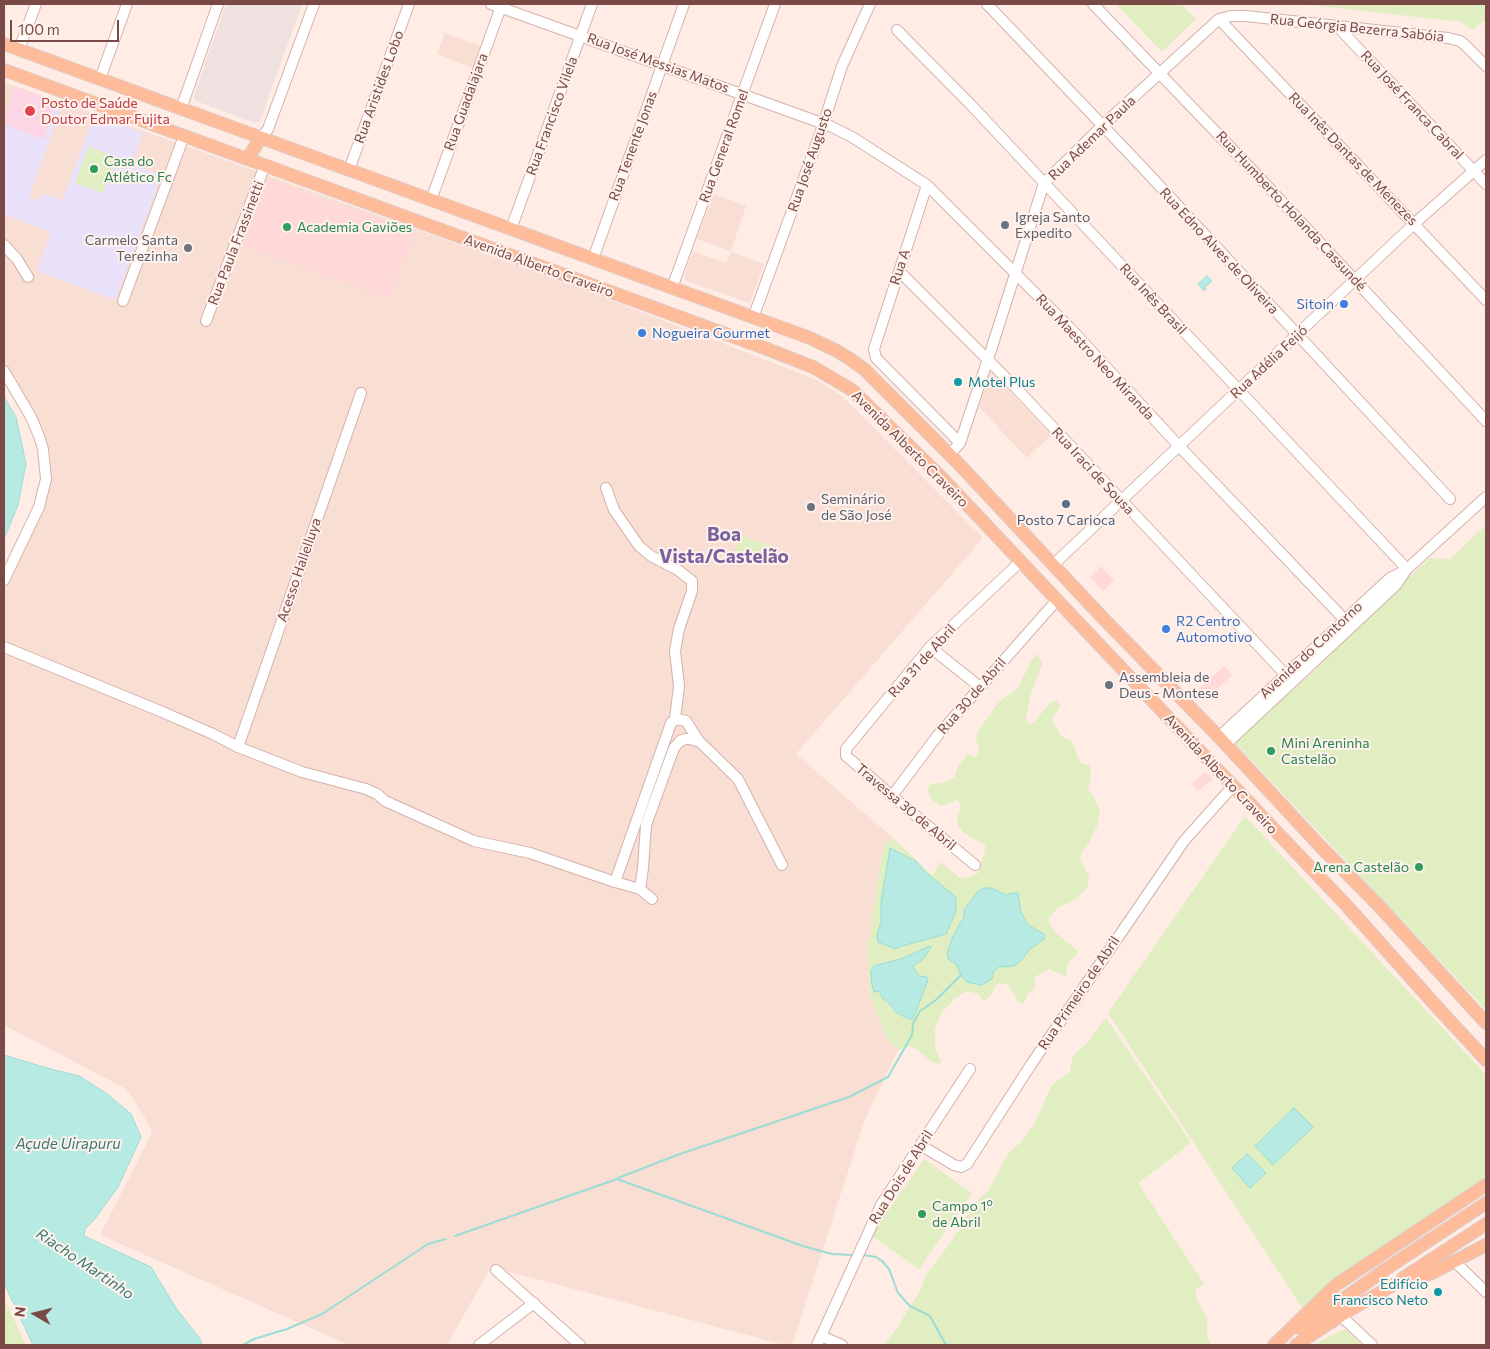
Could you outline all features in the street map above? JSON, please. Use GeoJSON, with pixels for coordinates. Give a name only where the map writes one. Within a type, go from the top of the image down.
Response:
{"type":"FeatureCollection","features":[{"type":"Feature","properties":{"kind":"main road","name":"Avenida Alberto Craveiro"},"geometry":{"type":"LineString","coordinates":[[4,44],[754,318],[817,342],[850,359],[864,370],[950,454],[1053,565],[1379,906],[1486,1023]]}},
{"type":"Feature","properties":{"kind":"main road","name":"Avenida Alberto Craveiro"},"geometry":{"type":"LineString","coordinates":[[4,70],[814,367],[852,390],[933,470],[1347,906],[1437,1008],[1486,1060]]}},
{"type":"Feature","properties":{"kind":"main road"},"geometry":{"type":"LineString","coordinates":[[247,159],[261,138]]}},
{"type":"Feature","properties":{"kind":"main road"},"geometry":{"type":"LineString","coordinates":[[933,470],[950,454]]}},
{"type":"Feature","properties":{"kind":"main road"},"geometry":{"type":"LineString","coordinates":[[1274,1345],[1336,1285],[1486,1185]]}},
{"type":"Feature","properties":{"kind":"main road"},"geometry":{"type":"LineString","coordinates":[[1279,1345],[1386,1269],[1486,1203]]}},
{"type":"Feature","properties":{"kind":"main road"},"geometry":{"type":"LineString","coordinates":[[1296,1345],[1340,1316],[1395,1284],[1486,1224]]}},
{"type":"Feature","properties":{"kind":"main road"},"geometry":{"type":"LineString","coordinates":[[1395,1284],[1432,1273],[1486,1245]]}},
{"type":"Feature","properties":{"kind":"street"},"geometry":{"type":"LineString","coordinates":[[19,49],[36,4]]}},
{"type":"Feature","properties":{"kind":"street"},"geometry":{"type":"LineString","coordinates":[[100,79],[127,4]]}},
{"type":"Feature","properties":{"kind":"street"},"geometry":{"type":"LineString","coordinates":[[181,109],[218,4]]}},
{"type":"Feature","properties":{"kind":"street"},"geometry":{"type":"LineString","coordinates":[[261,138],[268,129],[314,4]]}},
{"type":"Feature","properties":{"kind":"street","name":"Rua Aristides Lobo"},"geometry":{"type":"LineString","coordinates":[[349,170],[409,4]]}},
{"type":"Feature","properties":{"kind":"street","name":"Rua Francisco Vilela"},"geometry":{"type":"LineString","coordinates":[[511,229],[592,4]]}},
{"type":"Feature","properties":{"kind":"street","name":"Rua Tenente Jonas"},"geometry":{"type":"LineString","coordinates":[[592,259],[684,4]]}},
{"type":"Feature","properties":{"kind":"street","name":"Rua General Romel"},"geometry":{"type":"LineString","coordinates":[[672,288],[775,4]]}},
{"type":"Feature","properties":{"kind":"street","name":"Rua José Augusto"},"geometry":{"type":"LineString","coordinates":[[754,318],[824,123],[842,66],[870,4]]}},
{"type":"Feature","properties":{"kind":"street","name":"Rua Edno Alves de Oliveira"},"geometry":{"type":"LineString","coordinates":[[987,4],[1143,168],[1450,500]]}},
{"type":"Feature","properties":{"kind":"street","name":"Rua Humberto Holanda Cassundé"},"geometry":{"type":"LineString","coordinates":[[1093,4],[1161,73],[1486,421]]}},
{"type":"Feature","properties":{"kind":"street","name":"Rua José Messias Matos"},"geometry":{"type":"LineString","coordinates":[[498,5],[824,123]]}},
{"type":"Feature","properties":{"kind":"street","name":"Rua Guadalajara"},"geometry":{"type":"LineString","coordinates":[[431,200],[498,5]]}},
{"type":"Feature","properties":{"kind":"street","name":"Rua Geórgia Bezerra Sabóia"},"geometry":{"type":"LineString","coordinates":[[1219,19],[1231,16],[1246,16],[1454,39],[1465,45],[1486,66]]}},
{"type":"Feature","properties":{"kind":"street","name":"Rua Ademar Paula"},"geometry":{"type":"LineString","coordinates":[[950,454],[960,443],[1044,183],[1102,126],[1219,19]]}},
{"type":"Feature","properties":{"kind":"street","name":"Rua Inês Dantas de Menezes"},"geometry":{"type":"LineString","coordinates":[[1219,19],[1486,300]]}},
{"type":"Feature","properties":{"kind":"street","name":"Rua José Franca Cabral"},"geometry":{"type":"LineString","coordinates":[[1337,26],[1486,184]]}},
{"type":"Feature","properties":{"kind":"street","name":"Rua Inês Brasil"},"geometry":{"type":"LineString","coordinates":[[897,30],[1044,183],[1407,569]]}},
{"type":"Feature","properties":{"kind":"street","name":"Rua Maestro Neo Miranda"},"geometry":{"type":"LineString","coordinates":[[824,123],[852,137],[927,185],[1070,328],[1178,446],[1344,619]]}},
{"type":"Feature","properties":{"kind":"street"},"geometry":{"type":"LineString","coordinates":[[123,301],[184,136]]}},
{"type":"Feature","properties":{"kind":"street","name":"Rua Adélia Feijó"},"geometry":{"type":"LineString","coordinates":[[1053,565],[1122,502],[1178,446],[1414,224],[1486,160]]}},
{"type":"Feature","properties":{"kind":"street","name":"Rua Paula Frassinetti"},"geometry":{"type":"LineString","coordinates":[[206,321],[265,166]]}},
{"type":"Feature","properties":{"kind":"street","name":"Rua A"},"geometry":{"type":"LineString","coordinates":[[927,185],[874,349],[876,358],[960,443]]}},
{"type":"Feature","properties":{"kind":"street"},"geometry":{"type":"LineString","coordinates":[[4,245],[17,259],[28,277]]}},
{"type":"Feature","properties":{"kind":"street","name":"Rua Iraci de Sousa"},"geometry":{"type":"LineString","coordinates":[[898,271],[988,360],[1285,674]]}},
{"type":"Feature","properties":{"kind":"street"},"geometry":{"type":"LineString","coordinates":[[4,371],[31,417],[39,436],[43,449],[46,478],[39,507],[4,580]]}},
{"type":"Feature","properties":{"kind":"street","name":"Acesso Hallelluya"},"geometry":{"type":"LineString","coordinates":[[238,746],[361,393]]}},
{"type":"Feature","properties":{"kind":"street"},"geometry":{"type":"LineString","coordinates":[[606,488],[614,510],[639,546],[650,556],[672,566],[692,581],[692,592],[678,629],[675,650],[679,689],[675,719],[664,738],[615,882]]}},
{"type":"Feature","properties":{"kind":"street","name":"Avenida do Contorno"},"geometry":{"type":"LineString","coordinates":[[1222,740],[1396,585],[1407,569],[1486,496]]}},
{"type":"Feature","properties":{"kind":"street","name":"Rua 31 de Abril"},"geometry":{"type":"LineString","coordinates":[[849,744],[930,647],[1020,562]]}},
{"type":"Feature","properties":{"kind":"street","name":"Avenida do Contorno"},"geometry":{"type":"LineString","coordinates":[[1222,740],[1285,674],[1344,619],[1390,578],[1407,569]]}},
{"type":"Feature","properties":{"kind":"street","name":"Rua 30 de Abril"},"geometry":{"type":"LineString","coordinates":[[892,796],[938,735],[1057,600]]}},
{"type":"Feature","properties":{"kind":"street"},"geometry":{"type":"LineString","coordinates":[[4,647],[302,772],[366,789],[386,801],[474,841],[530,853],[640,889],[652,899]]}},
{"type":"Feature","properties":{"kind":"street"},"geometry":{"type":"LineString","coordinates":[[930,647],[980,687]]}},
{"type":"Feature","properties":{"kind":"street"},"geometry":{"type":"LineString","coordinates":[[675,719],[687,722],[698,740],[738,779],[782,865]]}},
{"type":"Feature","properties":{"kind":"street"},"geometry":{"type":"LineString","coordinates":[[640,889],[646,826],[672,752],[680,741],[698,740]]}},
{"type":"Feature","properties":{"kind":"street","name":"Travessa 30 de Abril"},"geometry":{"type":"LineString","coordinates":[[849,744],[846,748],[846,756],[975,865]]}},
{"type":"Feature","properties":{"kind":"street","name":"Rua Primeiro de Abril"},"geometry":{"type":"LineString","coordinates":[[920,1145],[954,1165],[961,1167],[967,1164],[1032,1062],[1184,841],[1233,786]]}},
{"type":"Feature","properties":{"kind":"street","name":"Rua Dois de Abril"},"geometry":{"type":"LineString","coordinates":[[819,1341],[881,1205],[970,1069]]}},
{"type":"Feature","properties":{"kind":"street"},"geometry":{"type":"LineString","coordinates":[[1455,1262],[1486,1292]]}},
{"type":"Feature","properties":{"kind":"street"},"geometry":{"type":"LineString","coordinates":[[496,1270],[580,1345]]}},
{"type":"Feature","properties":{"kind":"street"},"geometry":{"type":"LineString","coordinates":[[478,1345],[534,1303]]}},
{"type":"Feature","properties":{"kind":"street"},"geometry":{"type":"LineString","coordinates":[[1340,1316],[1372,1345]]}},
{"type":"Feature","properties":{"kind":"street"},"geometry":{"type":"LineString","coordinates":[[819,1341],[842,1345]]}},
{"type":"Feature","properties":{"kind":"shaded area"},"geometry":{"type":"Polygon","coordinates":[[[226,4],[302,4],[260,121],[256,123],[196,101],[194,96],[226,4]]]}},
{"type":"Feature","properties":{"kind":"shaded area"},"geometry":{"type":"Polygon","coordinates":[[[445,33],[480,46],[472,68],[437,54],[445,33]]]}},
{"type":"Feature","properties":{"kind":"shaded area"},"geometry":{"type":"Polygon","coordinates":[[[4,82],[600,296],[817,380],[842,396],[983,538],[796,754],[893,838],[885,844],[882,852],[867,955],[870,996],[884,1032],[890,1043],[898,1050],[864,1122],[792,1345],[785,1345],[491,1267],[447,1345],[349,1345],[100,1235],[152,1133],[143,1114],[126,1089],[4,1025],[4,589],[16,565],[51,478],[50,449],[38,420],[4,367],[4,82]]]}},
{"type":"Feature","properties":{"kind":"shaded area","name":"Posto de Saúde Doutor Edmar Fujita"},"geometry":{"type":"Polygon","coordinates":[[[15,87],[57,102],[44,139],[4,124],[15,87]]]}},
{"type":"Feature","properties":{"kind":"shaded area"},"geometry":{"type":"Polygon","coordinates":[[[57,102],[62,104],[29,198],[39,201],[42,193],[63,200],[94,115],[143,133],[131,164],[162,175],[115,300],[37,271],[51,232],[4,214],[4,124],[44,139],[57,102]]]}},
{"type":"Feature","properties":{"kind":"shaded area"},"geometry":{"type":"Polygon","coordinates":[[[267,178],[415,232],[389,299],[243,246],[267,178]]]}},
{"type":"Feature","properties":{"kind":"shaded area"},"geometry":{"type":"Polygon","coordinates":[[[714,194],[746,206],[731,251],[697,239],[714,194]]]}},
{"type":"Feature","properties":{"kind":"shaded area"},"geometry":{"type":"Polygon","coordinates":[[[693,251],[726,263],[731,252],[764,264],[750,303],[687,281],[684,276],[693,251]]]}},
{"type":"Feature","properties":{"kind":"shaded area"},"geometry":{"type":"Polygon","coordinates":[[[990,373],[1051,435],[1027,458],[979,407],[990,373]]]}},
{"type":"Feature","properties":{"kind":"shaded area"},"geometry":{"type":"Polygon","coordinates":[[[1101,566],[1114,581],[1103,591],[1090,577],[1101,566]]]}},
{"type":"Feature","properties":{"kind":"shaded area"},"geometry":{"type":"Polygon","coordinates":[[[1224,666],[1232,675],[1209,697],[1200,688],[1224,666]]]}},
{"type":"Feature","properties":{"kind":"shaded area"},"geometry":{"type":"Polygon","coordinates":[[[1206,771],[1213,779],[1198,791],[1191,784],[1206,771]]]}},
{"type":"Feature","properties":{"kind":"green space"},"geometry":{"type":"Polygon","coordinates":[[[1116,4],[1181,4],[1196,19],[1162,52],[1116,4]]]}},
{"type":"Feature","properties":{"kind":"green space"},"geometry":{"type":"Polygon","coordinates":[[[1302,4],[1486,4],[1486,19],[1473,30],[1461,22],[1302,4]]]}},
{"type":"Feature","properties":{"kind":"green space"},"geometry":{"type":"Polygon","coordinates":[[[89,146],[118,158],[103,193],[75,183],[89,146]]]}},
{"type":"Feature","properties":{"kind":"green space","name":"Arena Castelão"},"geometry":{"type":"Polygon","coordinates":[[[1486,525],[1486,1010],[1235,743],[1278,701],[1283,699],[1325,661],[1326,656],[1430,558],[1450,559],[1486,525]]]}},
{"type":"Feature","properties":{"kind":"green space"},"geometry":{"type":"Polygon","coordinates":[[[740,536],[771,545],[766,562],[735,552],[740,536]]]}},
{"type":"Feature","properties":{"kind":"green space"},"geometry":{"type":"Polygon","coordinates":[[[1038,654],[1042,664],[1030,697],[1026,719],[1030,724],[1034,722],[1048,705],[1056,700],[1061,705],[1052,720],[1061,736],[1072,741],[1080,763],[1090,766],[1091,776],[1088,790],[1094,797],[1100,811],[1097,826],[1081,854],[1080,860],[1089,875],[1087,888],[1076,899],[1057,908],[1048,920],[1055,932],[1078,951],[1076,956],[1067,964],[1066,976],[1048,969],[1035,977],[1035,988],[1027,995],[1023,1004],[1018,1001],[1008,985],[1002,983],[997,984],[990,996],[984,1001],[979,994],[966,991],[952,1001],[941,1014],[935,1029],[935,1050],[942,1062],[938,1064],[932,1062],[915,1048],[908,1046],[898,1050],[890,1043],[870,995],[867,955],[882,852],[885,844],[893,838],[932,875],[941,862],[960,878],[970,877],[978,873],[985,845],[964,833],[958,825],[957,817],[961,806],[957,800],[941,806],[931,799],[928,789],[931,784],[946,782],[955,777],[958,766],[968,754],[974,757],[977,755],[979,748],[976,741],[978,731],[999,702],[1017,689],[1033,658],[1038,654]]]}},
{"type":"Feature","properties":{"kind":"green space"},"geometry":{"type":"Polygon","coordinates":[[[1245,816],[1486,1075],[1486,1177],[1406,1231],[1303,1309],[1108,1013],[1245,816]]]}},
{"type":"Feature","properties":{"kind":"green space"},"geometry":{"type":"Polygon","coordinates":[[[1106,1018],[1191,1143],[1138,1183],[1204,1284],[1197,1288],[1195,1293],[1207,1317],[1207,1336],[1211,1345],[884,1345],[920,1292],[929,1271],[955,1236],[973,1207],[988,1191],[1008,1154],[1022,1141],[1035,1123],[1054,1083],[1070,1072],[1072,1059],[1077,1051],[1085,1046],[1106,1018]]]}},
{"type":"Feature","properties":{"kind":"green space","name":"Campo 1º de Abril"},"geometry":{"type":"Polygon","coordinates":[[[924,1159],[972,1193],[919,1269],[871,1235],[924,1159]]]}},
{"type":"Feature","properties":{"kind":"green space"},"geometry":{"type":"Polygon","coordinates":[[[4,1298],[26,1345],[4,1345],[4,1298]]]}},
{"type":"Feature","properties":{"kind":"green space"},"geometry":{"type":"Polygon","coordinates":[[[1342,1330],[1346,1330],[1362,1345],[1314,1345],[1342,1330]]]}},
{"type":"Feature","properties":{"kind":"water"},"geometry":{"type":"Polygon","coordinates":[[[1207,276],[1212,281],[1205,287],[1204,291],[1198,284],[1207,276]]]}},
{"type":"Feature","properties":{"kind":"water"},"geometry":{"type":"Polygon","coordinates":[[[4,397],[16,417],[26,464],[18,505],[4,539],[4,397]]]}},
{"type":"Feature","properties":{"kind":"water"},"geometry":{"type":"Polygon","coordinates":[[[890,848],[917,862],[924,871],[956,897],[956,912],[946,934],[895,949],[878,942],[877,935],[881,922],[881,902],[890,848]]]}},
{"type":"Feature","properties":{"kind":"water"},"geometry":{"type":"Polygon","coordinates":[[[984,888],[992,888],[1006,895],[1018,893],[1021,912],[1028,925],[1044,934],[1044,939],[1028,951],[1022,960],[1014,966],[999,967],[994,971],[992,979],[981,985],[967,982],[956,964],[949,960],[947,953],[953,936],[964,917],[964,910],[977,892],[984,888]]]}},
{"type":"Feature","properties":{"kind":"water"},"geometry":{"type":"Polygon","coordinates":[[[930,946],[931,948],[922,960],[913,966],[919,976],[927,977],[928,980],[913,1019],[909,1019],[897,1013],[883,999],[879,991],[874,992],[871,971],[874,966],[901,959],[930,946]]]}},
{"type":"Feature","properties":{"kind":"water","name":"Açude Uirapuru"},"geometry":{"type":"Polygon","coordinates":[[[4,1055],[79,1076],[106,1093],[131,1114],[141,1137],[118,1187],[94,1220],[85,1229],[84,1236],[151,1267],[176,1308],[200,1339],[202,1345],[33,1345],[4,1283],[4,1055]]]}},
{"type":"Feature","properties":{"kind":"water"},"geometry":{"type":"Polygon","coordinates":[[[1294,1108],[1313,1127],[1273,1165],[1255,1146],[1294,1108]]]}},
{"type":"Feature","properties":{"kind":"water"},"geometry":{"type":"Polygon","coordinates":[[[1247,1154],[1266,1173],[1250,1188],[1232,1168],[1247,1154]]]}},
{"type":"Feature","properties":{"kind":"waterway"},"geometry":{"type":"LineString","coordinates":[[618,1178],[677,1155],[849,1097],[888,1077],[912,1035],[913,1024],[920,1011],[936,1000],[961,975]]}},
{"type":"Feature","properties":{"kind":"waterway"},"geometry":{"type":"LineString","coordinates":[[455,1236],[617,1179],[803,1246],[832,1254],[852,1255]]}},
{"type":"Feature","properties":{"kind":"waterway"},"geometry":{"type":"LineString","coordinates":[[243,1345],[254,1339],[287,1329],[322,1314],[428,1244],[446,1239]]}},
{"type":"Feature","properties":{"kind":"waterway"},"geometry":{"type":"LineString","coordinates":[[863,1255],[876,1257],[882,1261],[889,1269],[898,1293],[910,1306],[930,1316],[946,1345]]}},
{"type":"Feature","properties":{"kind":"place","name":"Posto de Saúde Doutor Edmar Fujita"},"geometry":{"type":"Point","coordinates":[30,111]}},
{"type":"Feature","properties":{"kind":"place","name":"Casa do Atlético Fc"},"geometry":{"type":"Point","coordinates":[94,169]}},
{"type":"Feature","properties":{"kind":"place","name":"Igreja Santo Expedito"},"geometry":{"type":"Point","coordinates":[1005,225]}},
{"type":"Feature","properties":{"kind":"place","name":"Academia Gaviões"},"geometry":{"type":"Point","coordinates":[287,227]}},
{"type":"Feature","properties":{"kind":"place","name":"Carmelo Santa Terezinha"},"geometry":{"type":"Point","coordinates":[188,248]}},
{"type":"Feature","properties":{"kind":"place","name":"Sitoin"},"geometry":{"type":"Point","coordinates":[1344,304]}},
{"type":"Feature","properties":{"kind":"place","name":"Nogueira Gourmet"},"geometry":{"type":"Point","coordinates":[642,333]}},
{"type":"Feature","properties":{"kind":"place","name":"Motel Plus"},"geometry":{"type":"Point","coordinates":[958,382]}},
{"type":"Feature","properties":{"kind":"place","name":"Posto 7 Carioca"},"geometry":{"type":"Point","coordinates":[1066,504]}},
{"type":"Feature","properties":{"kind":"place","name":"Seminário de São José"},"geometry":{"type":"Point","coordinates":[811,507]}},
{"type":"Feature","properties":{"kind":"place","name":"R2 Centro Automotivo"},"geometry":{"type":"Point","coordinates":[1166,629]}},
{"type":"Feature","properties":{"kind":"place","name":"Assembleia de Deus - Montese"},"geometry":{"type":"Point","coordinates":[1109,685]}},
{"type":"Feature","properties":{"kind":"place","name":"Mini Areninha Castelão"},"geometry":{"type":"Point","coordinates":[1271,751]}},
{"type":"Feature","properties":{"kind":"place","name":"Arena Castelão"},"geometry":{"type":"Point","coordinates":[1419,867]}},
{"type":"Feature","properties":{"kind":"place","name":"Campo 1º de Abril"},"geometry":{"type":"Point","coordinates":[922,1214]}},
{"type":"Feature","properties":{"kind":"place","name":"Edifício Francisco Neto"},"geometry":{"type":"Point","coordinates":[1438,1292]}},
{"type":"Feature","properties":{"kind":"district","name":"Boa Vista/Castelão"},"geometry":{"type":"Point","coordinates":[724,546]}},
{"type":"Feature","properties":{"kind":"water label","name":"Riacho Martinho"},"geometry":{"type":"Point","coordinates":[85,1264]}}]}
